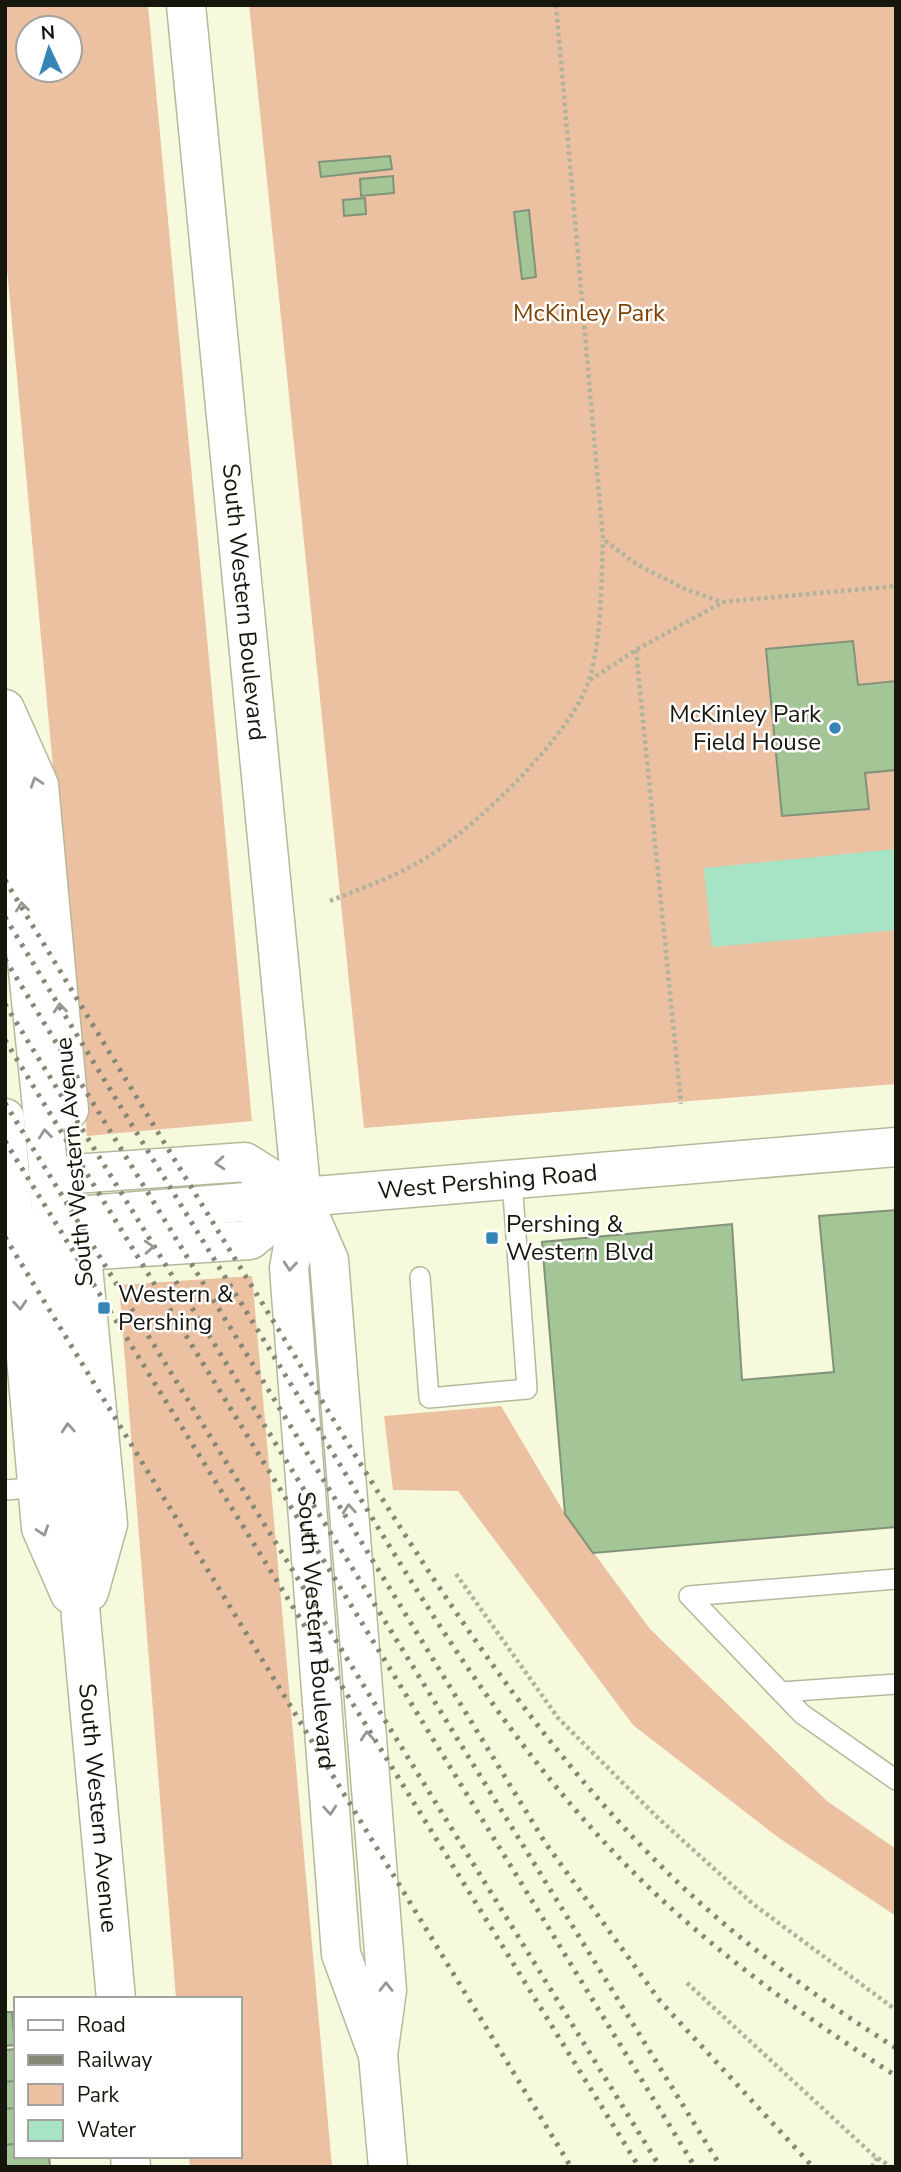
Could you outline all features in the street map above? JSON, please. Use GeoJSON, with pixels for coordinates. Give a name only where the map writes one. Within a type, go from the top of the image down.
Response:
{"type":"FeatureCollection","features":[{"type":"Feature","properties":{"kind":"main road","name":"South Western Boulevard"},"geometry":{"type":"LineString","coordinates":[[186,5],[302,1198],[329,1259],[387,1990],[378,2055],[388,2167]]}},
{"type":"Feature","properties":{"kind":"main road","name":"South Western Avenue"},"geometry":{"type":"LineString","coordinates":[[5,709],[39,785],[67,1215],[38,1488]]}},
{"type":"Feature","properties":{"kind":"main road","name":"South Western Avenue"},"geometry":{"type":"LineString","coordinates":[[5,747],[108,1524],[81,1618]]}},
{"type":"Feature","properties":{"kind":"main road","name":"South Western Avenue"},"geometry":{"type":"LineString","coordinates":[[5,1118],[9,1221],[38,1488],[81,1618],[116,1997]]}},
{"type":"Feature","properties":{"kind":"main road","name":"West Pershing Road"},"geometry":{"type":"LineString","coordinates":[[302,1198],[896,1147]]}},
{"type":"Feature","properties":{"kind":"main road"},"geometry":{"type":"LineString","coordinates":[[9,1221],[67,1215],[244,1162],[302,1198],[250,1240],[67,1215]]}},
{"type":"Feature","properties":{"kind":"lane"},"geometry":{"type":"LineString","coordinates":[[420,1277],[429,1398],[527,1389],[512,1180]]}},
{"type":"Feature","properties":{"kind":"lane"},"geometry":{"type":"LineString","coordinates":[[896,1579],[689,1595],[802,1714],[896,1780]]}},
{"type":"Feature","properties":{"kind":"lane"},"geometry":{"type":"LineString","coordinates":[[781,1692],[896,1684]]}},
{"type":"Feature","properties":{"kind":"path"},"geometry":{"type":"LineString","coordinates":[[330,901],[429,856],[467,830],[513,786],[561,731],[589,681],[599,634],[603,539],[556,5]]}},
{"type":"Feature","properties":{"kind":"path"},"geometry":{"type":"LineString","coordinates":[[603,539],[636,564],[685,589],[722,602]]}},
{"type":"Feature","properties":{"kind":"path"},"geometry":{"type":"LineString","coordinates":[[589,681],[636,650],[722,602],[896,586]]}},
{"type":"Feature","properties":{"kind":"path"},"geometry":{"type":"LineString","coordinates":[[636,650],[681,1104]]}},
{"type":"Feature","properties":{"kind":"path"},"geometry":{"type":"LineString","coordinates":[[456,1574],[558,1718],[649,1808],[753,1904],[896,2010]]}},
{"type":"Feature","properties":{"kind":"path"},"geometry":{"type":"LineString","coordinates":[[687,1983],[877,2158],[891,2167]]}},
{"type":"Feature","properties":{"kind":"path"},"geometry":{"type":"LineString","coordinates":[[872,2167],[877,2158]]}},
{"type":"Feature","properties":{"kind":"green space"},"geometry":{"type":"Polygon","coordinates":[[[5,5],[148,5],[252,1121],[87,1136],[5,247],[5,5]]]}},
{"type":"Feature","properties":{"kind":"green space","name":"McKinley Park"},"geometry":{"type":"Polygon","coordinates":[[[249,5],[896,5],[896,1084],[364,1128],[249,5]]]}},
{"type":"Feature","properties":{"kind":"green space"},"geometry":{"type":"Polygon","coordinates":[[[252,1276],[332,2167],[190,2167],[189,2158],[242,2158],[242,1997],[176,1997],[119,1285],[252,1276]]]}},
{"type":"Feature","properties":{"kind":"green space"},"geometry":{"type":"Polygon","coordinates":[[[501,1406],[565,1514],[650,1629],[827,1801],[896,1849],[896,1916],[779,1838],[633,1725],[458,1491],[393,1490],[384,1416],[501,1406]]]}},
{"type":"Feature","properties":{"kind":"water"},"geometry":{"type":"Polygon","coordinates":[[[896,849],[896,930],[712,947],[704,868],[896,849]]]}},
{"type":"Feature","properties":{"kind":"building"},"geometry":{"type":"Polygon","coordinates":[[[390,156],[392,169],[321,177],[319,162],[390,156]]]}},
{"type":"Feature","properties":{"kind":"building"},"geometry":{"type":"Polygon","coordinates":[[[393,176],[394,193],[361,196],[360,179],[393,176]]]}},
{"type":"Feature","properties":{"kind":"building"},"geometry":{"type":"Polygon","coordinates":[[[365,198],[366,214],[344,216],[343,200],[365,198]]]}},
{"type":"Feature","properties":{"kind":"building"},"geometry":{"type":"Polygon","coordinates":[[[529,210],[536,277],[522,279],[514,212],[529,210]]]}},
{"type":"Feature","properties":{"kind":"building","name":"McKinley Park Field House"},"geometry":{"type":"Polygon","coordinates":[[[853,641],[858,685],[896,681],[896,770],[865,773],[869,809],[782,816],[766,649],[853,641]]]}},
{"type":"Feature","properties":{"kind":"building"},"geometry":{"type":"Polygon","coordinates":[[[896,1210],[896,1527],[593,1553],[565,1514],[542,1242],[732,1224],[742,1380],[834,1372],[819,1216],[896,1210]]]}},
{"type":"Feature","properties":{"kind":"building"},"geometry":{"type":"Polygon","coordinates":[[[5,2012],[12,2012],[14,2045],[5,2046],[5,2012]]]}},
{"type":"Feature","properties":{"kind":"building"},"geometry":{"type":"Polygon","coordinates":[[[14,2049],[14,2081],[5,2082],[5,2050],[14,2049]]]}},
{"type":"Feature","properties":{"kind":"building"},"geometry":{"type":"Polygon","coordinates":[[[14,2081],[14,2108],[5,2109],[5,2082],[14,2081]]]}},
{"type":"Feature","properties":{"kind":"building"},"geometry":{"type":"Polygon","coordinates":[[[14,2108],[14,2144],[5,2145],[5,2109],[14,2108]]]}},
{"type":"Feature","properties":{"kind":"building"},"geometry":{"type":"Polygon","coordinates":[[[14,2144],[14,2158],[49,2158],[50,2167],[5,2167],[5,2145],[14,2144]]]}},
{"type":"Feature","properties":{"kind":"railway"},"geometry":{"type":"LineString","coordinates":[[5,880],[416,1552],[508,1686],[610,1812],[692,1896],[776,1966],[896,2048]]}},
{"type":"Feature","properties":{"kind":"railway"},"geometry":{"type":"LineString","coordinates":[[5,917],[388,1544],[461,1657],[539,1766],[627,1866],[689,1924],[790,2004],[896,2076]]}},
{"type":"Feature","properties":{"kind":"railway"},"geometry":{"type":"LineString","coordinates":[[5,959],[546,1844],[660,2001],[813,2167]]}},
{"type":"Feature","properties":{"kind":"railway"},"geometry":{"type":"LineString","coordinates":[[5,1004],[721,2167]]}},
{"type":"Feature","properties":{"kind":"railway"},"geometry":{"type":"LineString","coordinates":[[5,1040],[695,2167]]}},
{"type":"Feature","properties":{"kind":"railway"},"geometry":{"type":"LineString","coordinates":[[5,1103],[660,2167]]}},
{"type":"Feature","properties":{"kind":"railway"},"geometry":{"type":"LineString","coordinates":[[5,1141],[639,2167]]}},
{"type":"Feature","properties":{"kind":"railway"},"geometry":{"type":"LineString","coordinates":[[5,1237],[571,2167]]}},
{"type":"Feature","properties":{"kind":"place","name":"McKinley Park Field House"},"geometry":{"type":"Point","coordinates":[835,728]}},
{"type":"Feature","properties":{"kind":"place","name":"Pershing & Western Blvd"},"geometry":{"type":"Point","coordinates":[492,1238]}},
{"type":"Feature","properties":{"kind":"place","name":"Western & Pershing"},"geometry":{"type":"Point","coordinates":[104,1308]}}]}
